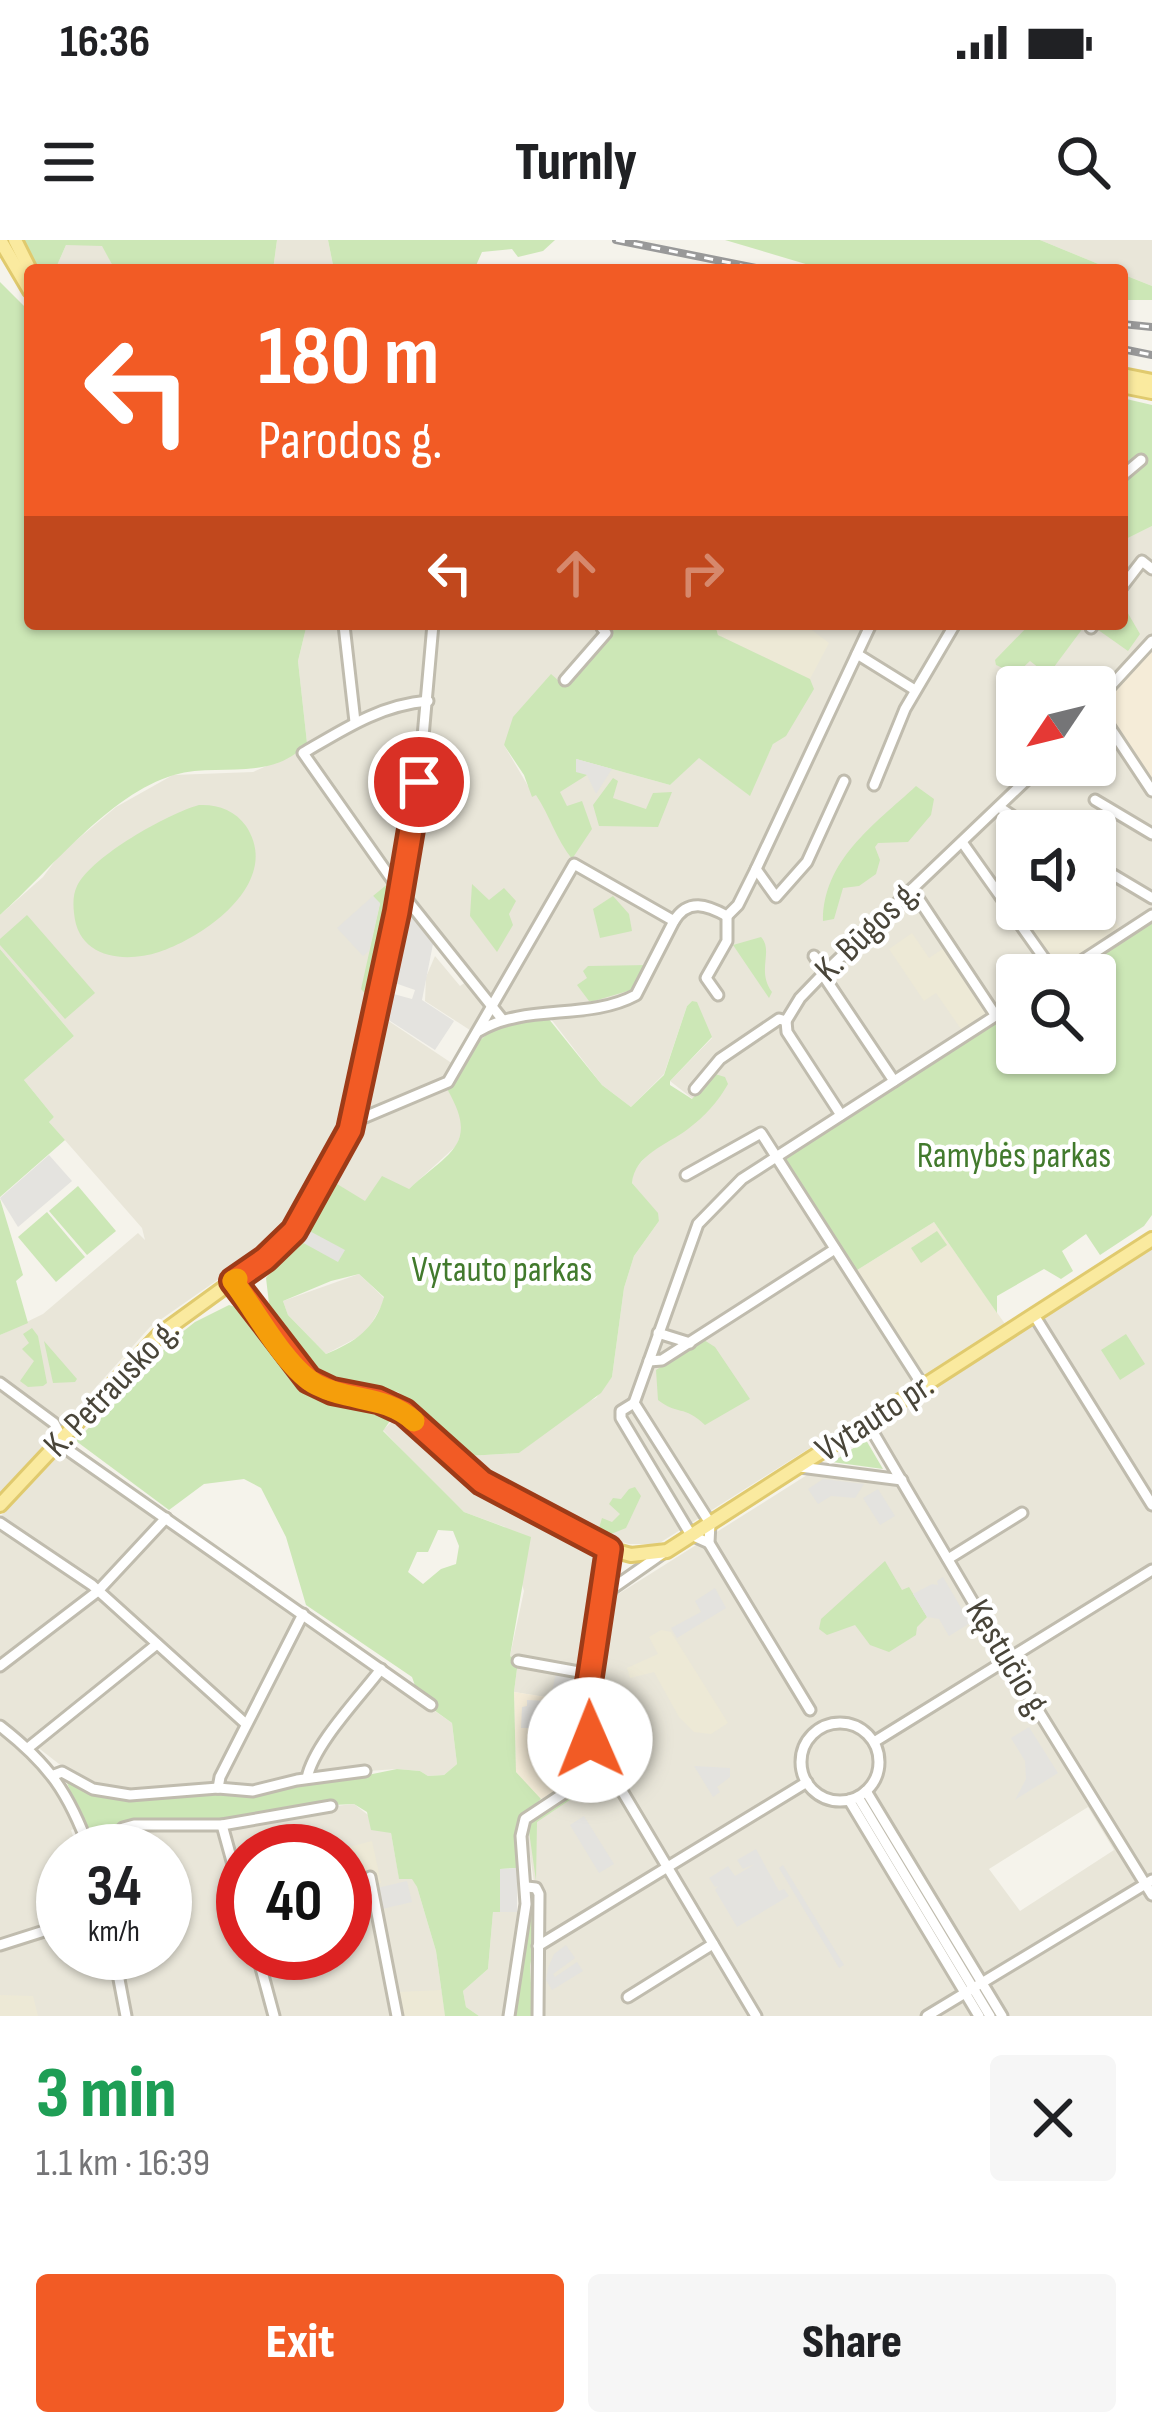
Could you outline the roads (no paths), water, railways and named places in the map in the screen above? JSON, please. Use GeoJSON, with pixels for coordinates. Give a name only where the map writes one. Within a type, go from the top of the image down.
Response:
{"type":"FeatureCollection","features":[{"type":"Feature","properties":{"kind":"main road"},"geometry":{"type":"LineString","coordinates":[[0,240],[24,281]]}},
{"type":"Feature","properties":{"kind":"main road","name":"Vytauto pr."},"geometry":{"type":"LineString","coordinates":[[667,1551],[1152,1239]]}},
{"type":"Feature","properties":{"kind":"main road"},"geometry":{"type":"LineString","coordinates":[[233,1281],[309,1380],[404,1412],[482,1482],[609,1549],[631,1555],[667,1551]]}},
{"type":"Feature","properties":{"kind":"main road","name":"K. Petrausko g."},"geometry":{"type":"LineString","coordinates":[[0,1505],[160,1334],[233,1281]]}},
{"type":"Feature","properties":{"kind":"street"},"geometry":{"type":"LineString","coordinates":[[1128,471],[1141,460]]}},
{"type":"Feature","properties":{"kind":"street"},"geometry":{"type":"LineString","coordinates":[[1128,579],[1142,561],[1152,569]]}},
{"type":"Feature","properties":{"kind":"street"},"geometry":{"type":"LineString","coordinates":[[345,630],[355,722]]}},
{"type":"Feature","properties":{"kind":"street"},"geometry":{"type":"LineString","coordinates":[[233,1281],[294,1231],[340,1152],[352,1118],[422,766],[434,630]]}},
{"type":"Feature","properties":{"kind":"street"},"geometry":{"type":"LineString","coordinates":[[565,680],[605,630]]}},
{"type":"Feature","properties":{"kind":"street"},"geometry":{"type":"LineString","coordinates":[[718,995],[706,978],[727,941],[727,916],[756,869],[868,630]]}},
{"type":"Feature","properties":{"kind":"street"},"geometry":{"type":"LineString","coordinates":[[874,784],[916,690],[951,630]]}},
{"type":"Feature","properties":{"kind":"street"},"geometry":{"type":"LineString","coordinates":[[1116,681],[1152,641]]}},
{"type":"Feature","properties":{"kind":"street"},"geometry":{"type":"LineString","coordinates":[[857,654],[916,690]]}},
{"type":"Feature","properties":{"kind":"street"},"geometry":{"type":"LineString","coordinates":[[428,701],[401,703],[355,722],[303,753],[400,891],[502,1019]]}},
{"type":"Feature","properties":{"kind":"street"},"geometry":{"type":"LineString","coordinates":[[1116,736],[1152,791]]}},
{"type":"Feature","properties":{"kind":"street"},"geometry":{"type":"LineString","coordinates":[[756,869],[776,897],[807,862],[844,781]]}},
{"type":"Feature","properties":{"kind":"street","name":"K. Būgos g."},"geometry":{"type":"LineString","coordinates":[[695,1089],[720,1059],[779,1019],[786,1021],[800,998],[1020,786]]}},
{"type":"Feature","properties":{"kind":"street"},"geometry":{"type":"LineString","coordinates":[[1095,800],[1152,834]]}},
{"type":"Feature","properties":{"kind":"street"},"geometry":{"type":"LineString","coordinates":[[999,807],[1004,810]]}},
{"type":"Feature","properties":{"kind":"street"},"geometry":{"type":"LineString","coordinates":[[962,842],[1043,954]]}},
{"type":"Feature","properties":{"kind":"street"},"geometry":{"type":"LineString","coordinates":[[352,1118],[446,1084],[574,864],[674,921]]}},
{"type":"Feature","properties":{"kind":"street"},"geometry":{"type":"LineString","coordinates":[[1116,877],[1152,898]]}},
{"type":"Feature","properties":{"kind":"street"},"geometry":{"type":"LineString","coordinates":[[810,1710],[709,1543],[692,1535],[621,1411],[634,1403],[698,1224],[742,1178],[996,1016],[912,889]]}},
{"type":"Feature","properties":{"kind":"street"},"geometry":{"type":"LineString","coordinates":[[475,1034],[502,1019],[616,1003],[636,995],[682,910],[697,904],[727,916]]}},
{"type":"Feature","properties":{"kind":"street"},"geometry":{"type":"LineString","coordinates":[[1091,954],[1152,915]]}},
{"type":"Feature","properties":{"kind":"street"},"geometry":{"type":"LineString","coordinates":[[814,956],[894,1082]]}},
{"type":"Feature","properties":{"kind":"street"},"geometry":{"type":"LineString","coordinates":[[786,1021],[787,1032],[841,1115]]}},
{"type":"Feature","properties":{"kind":"street"},"geometry":{"type":"LineString","coordinates":[[686,1175],[761,1133],[923,1386]]}},
{"type":"Feature","properties":{"kind":"street"},"geometry":{"type":"LineString","coordinates":[[649,1361],[662,1360],[836,1250]]}},
{"type":"Feature","properties":{"kind":"street"},"geometry":{"type":"LineString","coordinates":[[1034,1315],[1152,1505]]}},
{"type":"Feature","properties":{"kind":"street"},"geometry":{"type":"LineString","coordinates":[[658,1333],[690,1343]]}},
{"type":"Feature","properties":{"kind":"street"},"geometry":{"type":"LineString","coordinates":[[0,1383],[54,1423],[68,1450],[431,1705]]}},
{"type":"Feature","properties":{"kind":"street"},"geometry":{"type":"LineString","coordinates":[[634,1403],[710,1523],[709,1543]]}},
{"type":"Feature","properties":{"kind":"street","name":"Kęstučio g."},"geometry":{"type":"LineString","coordinates":[[867,1422],[1007,1660],[1150,1886]]}},
{"type":"Feature","properties":{"kind":"street"},"geometry":{"type":"LineString","coordinates":[[798,1467],[902,1480]]}},
{"type":"Feature","properties":{"kind":"street"},"geometry":{"type":"LineString","coordinates":[[948,1559],[1022,1513]]}},
{"type":"Feature","properties":{"kind":"street"},"geometry":{"type":"LineString","coordinates":[[0,1666],[98,1591],[166,1518]]}},
{"type":"Feature","properties":{"kind":"street"},"geometry":{"type":"LineString","coordinates":[[0,1523],[98,1591],[246,1724]]}},
{"type":"Feature","properties":{"kind":"street"},"geometry":{"type":"LineString","coordinates":[[609,1549],[584,1727],[756,2016]]}},
{"type":"Feature","properties":{"kind":"street","name":"Vytauto pr."},"geometry":{"type":"LineString","coordinates":[[602,1602],[613,1588],[667,1551]]}},
{"type":"Feature","properties":{"kind":"street"},"geometry":{"type":"LineString","coordinates":[[874,1742],[1152,1570]]}},
{"type":"Feature","properties":{"kind":"street"},"geometry":{"type":"LineString","coordinates":[[218,1788],[303,1614]]}},
{"type":"Feature","properties":{"kind":"street"},"geometry":{"type":"LineString","coordinates":[[28,1748],[157,1644]]}},
{"type":"Feature","properties":{"kind":"street"},"geometry":{"type":"LineString","coordinates":[[518,1660],[590,1674]]}},
{"type":"Feature","properties":{"kind":"street"},"geometry":{"type":"LineString","coordinates":[[307,1778],[308,1769],[381,1669]]}},
{"type":"Feature","properties":{"kind":"street"},"geometry":{"type":"LineString","coordinates":[[850,1724],[874,1742],[879,1770],[858,1796],[825,1798],[807,1782],[802,1754],[820,1728],[850,1724]]}},
{"type":"Feature","properties":{"kind":"street"},"geometry":{"type":"LineString","coordinates":[[0,1726],[54,1775],[80,1824]]}},
{"type":"Feature","properties":{"kind":"street"},"geometry":{"type":"LineString","coordinates":[[509,2016],[527,1887],[521,1836],[525,1819],[605,1766]]}},
{"type":"Feature","properties":{"kind":"street"},"geometry":{"type":"LineString","coordinates":[[54,1775],[62,1772],[93,1790],[118,1794],[218,1788],[253,1791],[365,1771]]}},
{"type":"Feature","properties":{"kind":"street"},"geometry":{"type":"LineString","coordinates":[[538,1946],[807,1782]]}},
{"type":"Feature","properties":{"kind":"street"},"geometry":{"type":"LineString","coordinates":[[858,1796],[990,2016]]}},
{"type":"Feature","properties":{"kind":"street"},"geometry":{"type":"LineString","coordinates":[[858,1796],[973,1988],[1001,2016]]}},
{"type":"Feature","properties":{"kind":"street"},"geometry":{"type":"LineString","coordinates":[[228,1824],[331,1806]]}},
{"type":"Feature","properties":{"kind":"street"},"geometry":{"type":"LineString","coordinates":[[927,2016],[1150,1886]]}},
{"type":"Feature","properties":{"kind":"street"},"geometry":{"type":"LineString","coordinates":[[372,1887],[397,2016]]}},
{"type":"Feature","properties":{"kind":"street"},"geometry":{"type":"LineString","coordinates":[[527,1887],[536,1888],[539,1894],[538,2016]]}},
{"type":"Feature","properties":{"kind":"street"},"geometry":{"type":"LineString","coordinates":[[0,1945],[36,1934]]}},
{"type":"Feature","properties":{"kind":"street"},"geometry":{"type":"LineString","coordinates":[[628,1997],[713,1944]]}},
{"type":"Feature","properties":{"kind":"street"},"geometry":{"type":"LineString","coordinates":[[119,1980],[126,2016]]}},
{"type":"Feature","properties":{"kind":"street"},"geometry":{"type":"LineString","coordinates":[[264,1980],[274,2016]]}},
{"type":"Feature","properties":{"kind":"street"},"geometry":{"type":"LineString","coordinates":[[973,1988],[979,2016]]}},
{"type":"Feature","properties":{"kind":"railway"},"geometry":{"type":"LineString","coordinates":[[616,240],[736,264]]}},
{"type":"Feature","properties":{"kind":"railway"},"geometry":{"type":"LineString","coordinates":[[1128,325],[1152,327]]}},
{"type":"Feature","properties":{"kind":"railway"},"geometry":{"type":"LineString","coordinates":[[1128,350],[1152,355]]}},
{"type":"Feature","properties":{"kind":"park label","name":"Ramybės parkas"},"geometry":{"type":"Point","coordinates":[1014,1156]}},
{"type":"Feature","properties":{"kind":"park label","name":"Vytauto parkas"},"geometry":{"type":"Point","coordinates":[502,1270]}}]}
